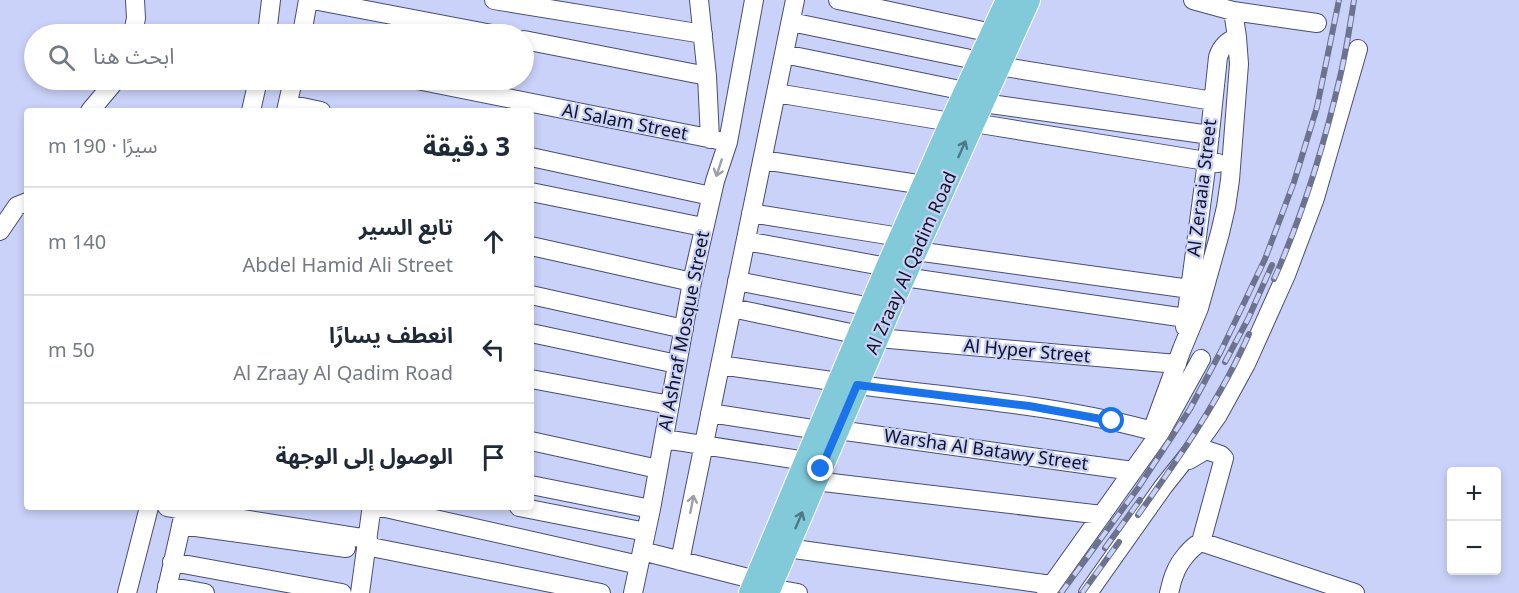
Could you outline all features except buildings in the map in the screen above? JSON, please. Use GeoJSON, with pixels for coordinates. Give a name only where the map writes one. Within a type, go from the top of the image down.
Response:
{"type":"FeatureCollection","features":[{"type":"Feature","properties":{"kind":"main road","name":"Al Zraay Al Qadim Road"},"geometry":{"type":"LineString","coordinates":[[990,64],[992,33],[1007,0]]}},
{"type":"Feature","properties":{"kind":"main road","name":"Al Zraay Al Qadim Road"},"geometry":{"type":"LineString","coordinates":[[761,589],[787,548],[815,481],[828,430],[968,110],[990,64],[1029,0]]}},
{"type":"Feature","properties":{"kind":"main road","name":"Al Zraay Al Qadim Road"},"geometry":{"type":"LineString","coordinates":[[908,244],[924,184],[968,110]]}},
{"type":"Feature","properties":{"kind":"main road","name":"Al Zraay Al Qadim Road"},"geometry":{"type":"LineString","coordinates":[[869,337],[872,307],[896,272]]}},
{"type":"Feature","properties":{"kind":"main road","name":"Al Zraay Al Qadim Road"},"geometry":{"type":"LineString","coordinates":[[761,589],[806,460],[828,430]]}},
{"type":"Feature","properties":{"kind":"street"},"geometry":{"type":"LineString","coordinates":[[135,0],[135,24]]}},
{"type":"Feature","properties":{"kind":"street"},"geometry":{"type":"LineString","coordinates":[[268,24],[271,0]]}},
{"type":"Feature","properties":{"kind":"street"},"geometry":{"type":"LineString","coordinates":[[304,24],[308,0]]}},
{"type":"Feature","properties":{"kind":"street"},"geometry":{"type":"LineString","coordinates":[[313,0],[439,24]]}},
{"type":"Feature","properties":{"kind":"street"},"geometry":{"type":"LineString","coordinates":[[494,0],[703,34]]}},
{"type":"Feature","properties":{"kind":"street"},"geometry":{"type":"LineString","coordinates":[[699,0],[707,76],[719,141]]}},
{"type":"Feature","properties":{"kind":"street","name":"Al Ashraf Mosque Street"},"geometry":{"type":"LineString","coordinates":[[633,593],[651,510],[703,227],[720,162],[719,141],[742,70],[754,0]]}},
{"type":"Feature","properties":{"kind":"street"},"geometry":{"type":"LineString","coordinates":[[680,561],[795,0]]}},
{"type":"Feature","properties":{"kind":"street"},"geometry":{"type":"LineString","coordinates":[[838,0],[992,33]]}},
{"type":"Feature","properties":{"kind":"street"},"geometry":{"type":"LineString","coordinates":[[1192,0],[1317,23]]}},
{"type":"Feature","properties":{"kind":"street","name":"Al Zeraaia Street"},"geometry":{"type":"LineString","coordinates":[[1156,432],[1179,356],[1199,308],[1226,207],[1239,64],[1237,37],[1243,8]]}},
{"type":"Feature","properties":{"kind":"street"},"geometry":{"type":"LineString","coordinates":[[791,22],[990,64],[1213,101]]}},
{"type":"Feature","properties":{"kind":"street","name":"Al Zeraaia Street"},"geometry":{"type":"LineString","coordinates":[[1179,356],[1207,161],[1219,52],[1226,43],[1237,37]]}},
{"type":"Feature","properties":{"kind":"street"},"geometry":{"type":"LineString","coordinates":[[534,42],[707,76]]}},
{"type":"Feature","properties":{"kind":"street"},"geometry":{"type":"LineString","coordinates":[[1088,593],[1163,487],[1183,464],[1233,390],[1267,320],[1315,198],[1358,49]]}},
{"type":"Feature","properties":{"kind":"street"},"geometry":{"type":"LineString","coordinates":[[784,54],[968,110],[1231,166]]}},
{"type":"Feature","properties":{"kind":"street"},"geometry":{"type":"LineString","coordinates":[[93,108],[108,90]]}},
{"type":"Feature","properties":{"kind":"street"},"geometry":{"type":"LineString","coordinates":[[252,108],[256,90]]}},
{"type":"Feature","properties":{"kind":"street"},"geometry":{"type":"LineString","coordinates":[[287,107],[291,90]]}},
{"type":"Feature","properties":{"kind":"street","name":"Al Salam Street"},"geometry":{"type":"LineString","coordinates":[[467,90],[719,141]]}},
{"type":"Feature","properties":{"kind":"street"},"geometry":{"type":"LineString","coordinates":[[776,93],[1210,135]]}},
{"type":"Feature","properties":{"kind":"street"},"geometry":{"type":"LineString","coordinates":[[534,158],[711,196]]}},
{"type":"Feature","properties":{"kind":"street"},"geometry":{"type":"LineString","coordinates":[[762,159],[924,184]]}},
{"type":"Feature","properties":{"kind":"street"},"geometry":{"type":"LineString","coordinates":[[534,193],[703,227]]}},
{"type":"Feature","properties":{"kind":"street"},"geometry":{"type":"LineString","coordinates":[[0,231],[17,206],[24,203]]}},
{"type":"Feature","properties":{"kind":"street"},"geometry":{"type":"LineString","coordinates":[[751,213],[908,244],[1190,289]]}},
{"type":"Feature","properties":{"kind":"street"},"geometry":{"type":"LineString","coordinates":[[746,242],[896,272],[1186,318]]}},
{"type":"Feature","properties":{"kind":"street"},"geometry":{"type":"LineString","coordinates":[[534,247],[692,282]]}},
{"type":"Feature","properties":{"kind":"street"},"geometry":{"type":"LineString","coordinates":[[737,281],[872,307]]}},
{"type":"Feature","properties":{"kind":"street"},"geometry":{"type":"LineString","coordinates":[[534,296],[684,329]]}},
{"type":"Feature","properties":{"kind":"street","name":"Al Hyper Street"},"geometry":{"type":"LineString","coordinates":[[732,308],[869,337],[1179,356]]}},
{"type":"Feature","properties":{"kind":"street"},"geometry":{"type":"LineString","coordinates":[[534,334],[677,363]]}},
{"type":"Feature","properties":{"kind":"street"},"geometry":{"type":"LineString","coordinates":[[787,548],[1049,589],[1133,471],[1201,359]]}},
{"type":"Feature","properties":{"kind":"street"},"geometry":{"type":"LineString","coordinates":[[720,365],[1029,406],[1112,421],[1156,432]]}},
{"type":"Feature","properties":{"kind":"street"},"geometry":{"type":"LineString","coordinates":[[534,380],[670,405]]}},
{"type":"Feature","properties":{"kind":"street","name":"Warsha Al Batawy Street"},"geometry":{"type":"LineString","coordinates":[[710,413],[1133,471]]}},
{"type":"Feature","properties":{"kind":"street"},"geometry":{"type":"LineString","coordinates":[[664,439],[806,460]]}},
{"type":"Feature","properties":{"kind":"street"},"geometry":{"type":"LineString","coordinates":[[534,442],[658,469]]}},
{"type":"Feature","properties":{"kind":"street"},"geometry":{"type":"LineString","coordinates":[[1169,593],[1179,564],[1195,546],[1202,542],[1223,456],[1206,450],[1183,464]]}},
{"type":"Feature","properties":{"kind":"street"},"geometry":{"type":"LineString","coordinates":[[815,481],[1102,515]]}},
{"type":"Feature","properties":{"kind":"street"},"geometry":{"type":"LineString","coordinates":[[534,486],[651,510]]}},
{"type":"Feature","properties":{"kind":"street"},"geometry":{"type":"LineString","coordinates":[[127,593],[147,510]]}},
{"type":"Feature","properties":{"kind":"street"},"geometry":{"type":"LineString","coordinates":[[360,593],[371,512],[375,510]]}},
{"type":"Feature","properties":{"kind":"street"},"geometry":{"type":"LineString","coordinates":[[395,510],[640,558],[680,561],[761,589],[798,593]]}},
{"type":"Feature","properties":{"kind":"street"},"geometry":{"type":"LineString","coordinates":[[534,510],[646,532]]}},
{"type":"Feature","properties":{"kind":"street"},"geometry":{"type":"LineString","coordinates":[[205,593],[167,590],[179,512],[366,545],[601,593]]}},
{"type":"Feature","properties":{"kind":"street"},"geometry":{"type":"LineString","coordinates":[[1202,542],[1354,593]]}},
{"type":"Feature","properties":{"kind":"street"},"geometry":{"type":"LineString","coordinates":[[172,562],[342,593]]}},
{"type":"Feature","properties":{"kind":"railway"},"geometry":{"type":"LineString","coordinates":[[1061,593],[1138,488],[1190,409],[1265,259],[1294,182],[1317,107],[1339,0]]}},
{"type":"Feature","properties":{"kind":"railway"},"geometry":{"type":"LineString","coordinates":[[1274,279],[1294,230],[1320,154],[1342,68],[1354,0]]}},
{"type":"Feature","properties":{"kind":"railway"},"geometry":{"type":"LineString","coordinates":[[1225,362],[1248,319],[1272,265]]}},
{"type":"Feature","properties":{"kind":"railway"},"geometry":{"type":"LineString","coordinates":[[1138,515],[1184,450],[1226,381],[1249,334]]}},
{"type":"Feature","properties":{"kind":"railway"},"geometry":{"type":"LineString","coordinates":[[1105,548],[1140,500]]}},
{"type":"Feature","properties":{"kind":"railway"},"geometry":{"type":"LineString","coordinates":[[1082,593],[1119,542]]}},
{"type":"Feature","properties":{"kind":"route"},"geometry":{"type":"LineString","coordinates":[[821,469],[857,385],[1029,406],[1112,421]]}}]}
